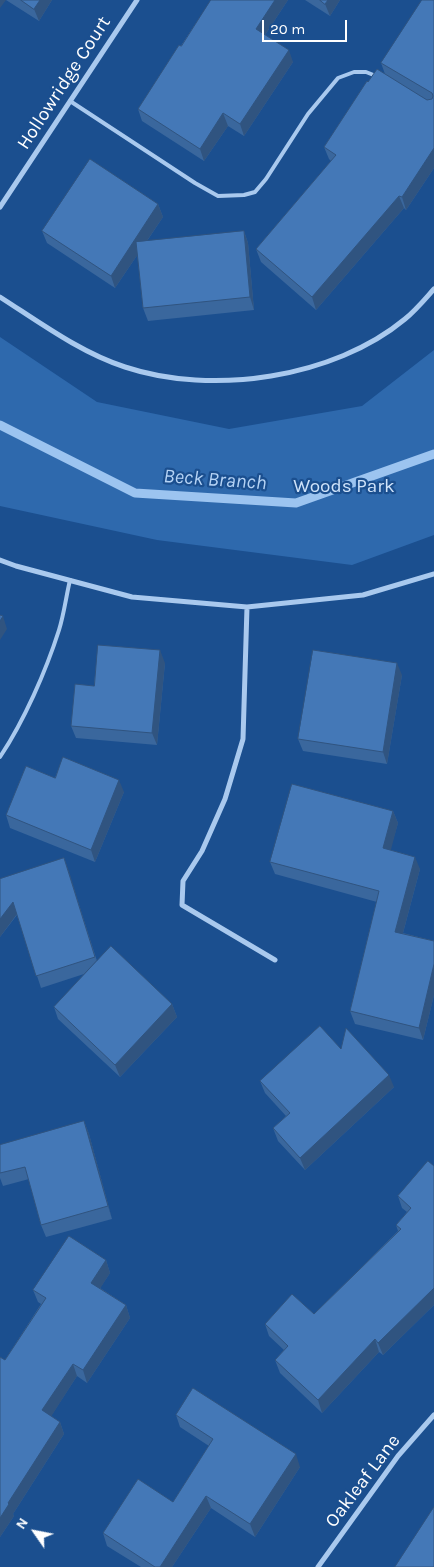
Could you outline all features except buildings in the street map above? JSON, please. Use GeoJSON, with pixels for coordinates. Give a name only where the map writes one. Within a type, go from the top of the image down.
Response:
{"type":"FeatureCollection","features":[{"type":"Feature","properties":{"kind":"street","name":"Hollowridge Court"},"geometry":{"type":"LineString","coordinates":[[0,207],[137,0]]}},
{"type":"Feature","properties":{"kind":"street"},"geometry":{"type":"LineString","coordinates":[[0,297],[79,346],[125,367],[173,379],[224,382],[273,377],[320,364],[365,346],[406,319],[434,289]]}},
{"type":"Feature","properties":{"kind":"street"},"geometry":{"type":"LineString","coordinates":[[0,560],[132,597],[247,607],[363,595],[434,574]]}},
{"type":"Feature","properties":{"kind":"street"},"geometry":{"type":"LineString","coordinates":[[247,607],[243,739],[225,799],[202,851],[183,881],[182,905],[275,960]]}},
{"type":"Feature","properties":{"kind":"street","name":"Oakleaf Lane"},"geometry":{"type":"LineString","coordinates":[[318,1567],[398,1456],[434,1415]]}},
{"type":"Feature","properties":{"kind":"lane"},"geometry":{"type":"LineString","coordinates":[[70,101],[218,196],[238,196],[255,192],[266,179],[308,114],[338,78],[354,72],[366,72],[380,77]]}},
{"type":"Feature","properties":{"kind":"lane"},"geometry":{"type":"LineString","coordinates":[[0,757],[11,741],[42,677],[59,629],[70,580]]}},
{"type":"Feature","properties":{"kind":"green space","name":"Woods Park"},"geometry":{"type":"Polygon","coordinates":[[[0,337],[97,402],[229,429],[362,406],[434,350],[434,535],[352,565],[157,540],[0,506],[0,337]]]}},
{"type":"Feature","properties":{"kind":"waterway","name":"Beck Branch"},"geometry":{"type":"LineString","coordinates":[[0,425],[135,493],[296,503],[434,454]]}}]}
